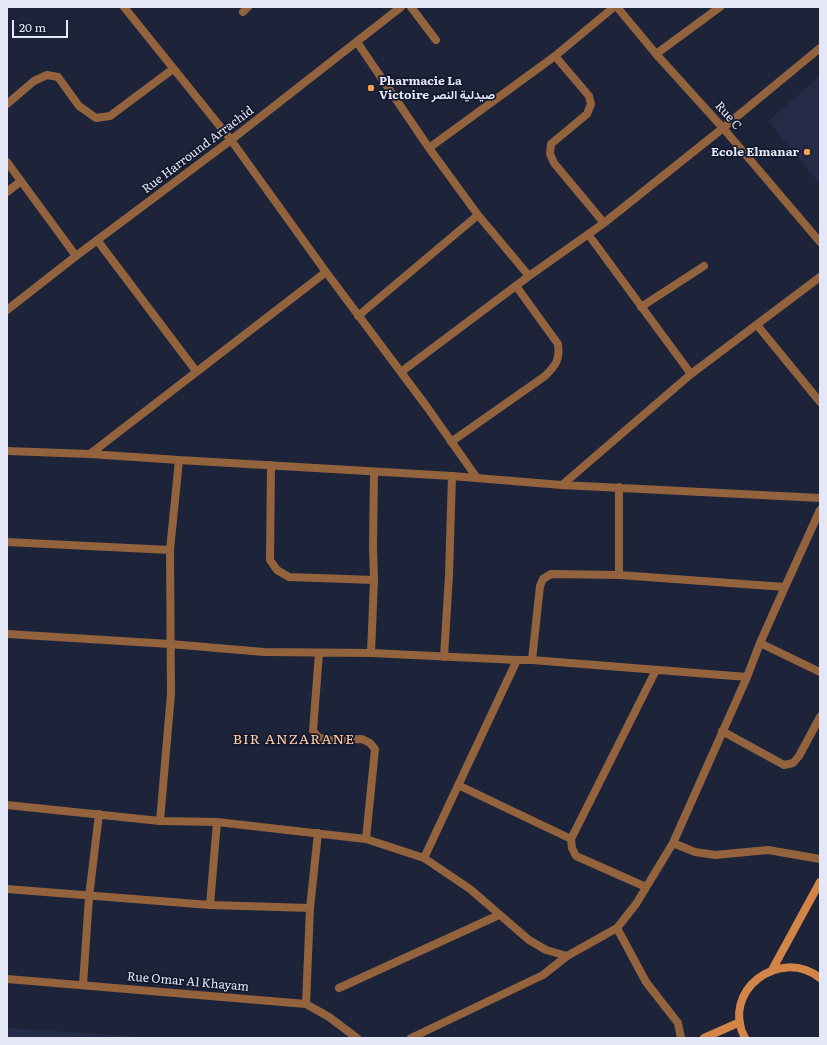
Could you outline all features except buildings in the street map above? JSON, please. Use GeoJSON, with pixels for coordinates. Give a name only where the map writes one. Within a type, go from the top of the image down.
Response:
{"type":"FeatureCollection","features":[{"type":"Feature","properties":{"kind":"main road"},"geometry":{"type":"LineString","coordinates":[[772,970],[820,882]]}},
{"type":"Feature","properties":{"kind":"main road"},"geometry":{"type":"LineString","coordinates":[[745,1038],[740,1022],[742,1001],[747,991],[758,979],[772,970],[783,967],[794,967],[805,970],[820,978]]}},
{"type":"Feature","properties":{"kind":"main road"},"geometry":{"type":"LineString","coordinates":[[704,1038],[740,1022]]}},
{"type":"Feature","properties":{"kind":"street","name":"Rue Harround Arrachid"},"geometry":{"type":"LineString","coordinates":[[7,310],[76,256],[231,140],[401,7]]}},
{"type":"Feature","properties":{"kind":"street"},"geometry":{"type":"LineString","coordinates":[[412,7],[436,40]]}},
{"type":"Feature","properties":{"kind":"street"},"geometry":{"type":"LineString","coordinates":[[430,148],[555,56],[614,7]]}},
{"type":"Feature","properties":{"kind":"street","name":"Rue C"},"geometry":{"type":"LineString","coordinates":[[617,7],[656,54],[723,128],[820,242]]}},
{"type":"Feature","properties":{"kind":"street"},"geometry":{"type":"LineString","coordinates":[[656,54],[720,7]]}},
{"type":"Feature","properties":{"kind":"street"},"geometry":{"type":"LineString","coordinates":[[126,8],[231,140],[477,478]]}},
{"type":"Feature","properties":{"kind":"street"},"geometry":{"type":"LineString","coordinates":[[357,42],[478,215],[529,276]]}},
{"type":"Feature","properties":{"kind":"street"},"geometry":{"type":"LineString","coordinates":[[401,372],[529,276],[604,223],[820,48]]}},
{"type":"Feature","properties":{"kind":"street"},"geometry":{"type":"LineString","coordinates":[[555,56],[588,96],[591,104],[587,114],[551,144],[550,154],[554,163],[604,223]]}},
{"type":"Feature","properties":{"kind":"street"},"geometry":{"type":"LineString","coordinates":[[7,104],[34,81],[47,75],[58,78],[79,106],[96,118],[110,116],[174,69]]}},
{"type":"Feature","properties":{"kind":"street"},"geometry":{"type":"LineString","coordinates":[[7,162],[76,256]]}},
{"type":"Feature","properties":{"kind":"street"},"geometry":{"type":"LineString","coordinates":[[7,192],[22,181]]}},
{"type":"Feature","properties":{"kind":"street"},"geometry":{"type":"LineString","coordinates":[[358,316],[478,215]]}},
{"type":"Feature","properties":{"kind":"street"},"geometry":{"type":"LineString","coordinates":[[588,234],[691,374]]}},
{"type":"Feature","properties":{"kind":"street"},"geometry":{"type":"LineString","coordinates":[[98,240],[196,371]]}},
{"type":"Feature","properties":{"kind":"street"},"geometry":{"type":"LineString","coordinates":[[641,307],[704,266]]}},
{"type":"Feature","properties":{"kind":"street"},"geometry":{"type":"LineString","coordinates":[[90,454],[326,272]]}},
{"type":"Feature","properties":{"kind":"street"},"geometry":{"type":"LineString","coordinates":[[562,485],[691,374],[820,277]]}},
{"type":"Feature","properties":{"kind":"street"},"geometry":{"type":"LineString","coordinates":[[451,442],[545,376],[555,366],[559,354],[558,344],[516,286]]}},
{"type":"Feature","properties":{"kind":"street"},"geometry":{"type":"LineString","coordinates":[[757,325],[820,402]]}},
{"type":"Feature","properties":{"kind":"street"},"geometry":{"type":"LineString","coordinates":[[7,451],[90,454],[452,476],[562,485],[820,498]]}},
{"type":"Feature","properties":{"kind":"street"},"geometry":{"type":"LineString","coordinates":[[160,821],[171,694],[170,550],[179,460]]}},
{"type":"Feature","properties":{"kind":"street"},"geometry":{"type":"LineString","coordinates":[[271,465],[270,560],[277,570],[289,577],[374,580]]}},
{"type":"Feature","properties":{"kind":"street"},"geometry":{"type":"LineString","coordinates":[[371,653],[374,580],[372,547],[374,472]]}},
{"type":"Feature","properties":{"kind":"street"},"geometry":{"type":"LineString","coordinates":[[444,657],[449,575],[452,476]]}},
{"type":"Feature","properties":{"kind":"street"},"geometry":{"type":"LineString","coordinates":[[619,487],[619,575]]}},
{"type":"Feature","properties":{"kind":"street"},"geometry":{"type":"LineString","coordinates":[[411,1038],[543,975],[567,956],[617,928],[636,904],[673,843],[820,510]]}},
{"type":"Feature","properties":{"kind":"street"},"geometry":{"type":"LineString","coordinates":[[7,542],[170,550]]}},
{"type":"Feature","properties":{"kind":"street"},"geometry":{"type":"LineString","coordinates":[[532,660],[540,586],[543,579],[551,574],[619,575],[785,587]]}},
{"type":"Feature","properties":{"kind":"street"},"geometry":{"type":"LineString","coordinates":[[7,634],[170,644],[264,652],[371,653],[532,660],[747,678]]}},
{"type":"Feature","properties":{"kind":"street"},"geometry":{"type":"LineString","coordinates":[[760,643],[820,672]]}},
{"type":"Feature","properties":{"kind":"street"},"geometry":{"type":"LineString","coordinates":[[319,653],[313,731],[318,737],[326,740],[362,739],[370,743],[375,749],[366,839]]}},
{"type":"Feature","properties":{"kind":"street"},"geometry":{"type":"LineString","coordinates":[[424,858],[517,660]]}},
{"type":"Feature","properties":{"kind":"street"},"geometry":{"type":"LineString","coordinates":[[646,887],[576,856],[572,848],[571,839],[656,670]]}},
{"type":"Feature","properties":{"kind":"street"},"geometry":{"type":"LineString","coordinates":[[722,731],[784,764],[793,763],[799,756],[820,717]]}},
{"type":"Feature","properties":{"kind":"street"},"geometry":{"type":"LineString","coordinates":[[458,785],[571,839]]}},
{"type":"Feature","properties":{"kind":"street"},"geometry":{"type":"LineString","coordinates":[[7,805],[160,821],[217,822],[366,839],[424,858],[470,889],[529,940],[546,950],[567,956]]}},
{"type":"Feature","properties":{"kind":"street"},"geometry":{"type":"LineString","coordinates":[[83,985],[89,897],[99,814]]}},
{"type":"Feature","properties":{"kind":"street"},"geometry":{"type":"LineString","coordinates":[[210,906],[217,822]]}},
{"type":"Feature","properties":{"kind":"street"},"geometry":{"type":"LineString","coordinates":[[306,1004],[310,908],[318,833]]}},
{"type":"Feature","properties":{"kind":"street"},"geometry":{"type":"LineString","coordinates":[[673,843],[695,852],[715,855],[768,850],[820,859]]}},
{"type":"Feature","properties":{"kind":"street"},"geometry":{"type":"LineString","coordinates":[[7,889],[210,906],[310,908]]}},
{"type":"Feature","properties":{"kind":"street"},"geometry":{"type":"LineString","coordinates":[[339,988],[499,915]]}},
{"type":"Feature","properties":{"kind":"street"},"geometry":{"type":"LineString","coordinates":[[617,928],[646,982],[678,1023],[681,1038]]}},
{"type":"Feature","properties":{"kind":"street","name":"Rue Omar Al Khayam"},"geometry":{"type":"LineString","coordinates":[[7,979],[306,1004],[329,1017],[357,1038]]}},
{"type":"Feature","properties":{"kind":"shaded area","name":"Ecole Elmanar"},"geometry":{"type":"Polygon","coordinates":[[[820,76],[820,184],[768,121],[820,76]]]}},
{"type":"Feature","properties":{"kind":"shaded area"},"geometry":{"type":"Polygon","coordinates":[[[7,1028],[161,1038],[7,1038],[7,1028]]]}},
{"type":"Feature","properties":{"kind":"place","name":"Pharmacie La Victoire صيدلية النصر"},"geometry":{"type":"Point","coordinates":[371,88]}},
{"type":"Feature","properties":{"kind":"place","name":"Ecole Elmanar"},"geometry":{"type":"Point","coordinates":[807,152]}},
{"type":"Feature","properties":{"kind":"district","name":"BIR ANZARANE"},"geometry":{"type":"Point","coordinates":[294,740]}}]}
